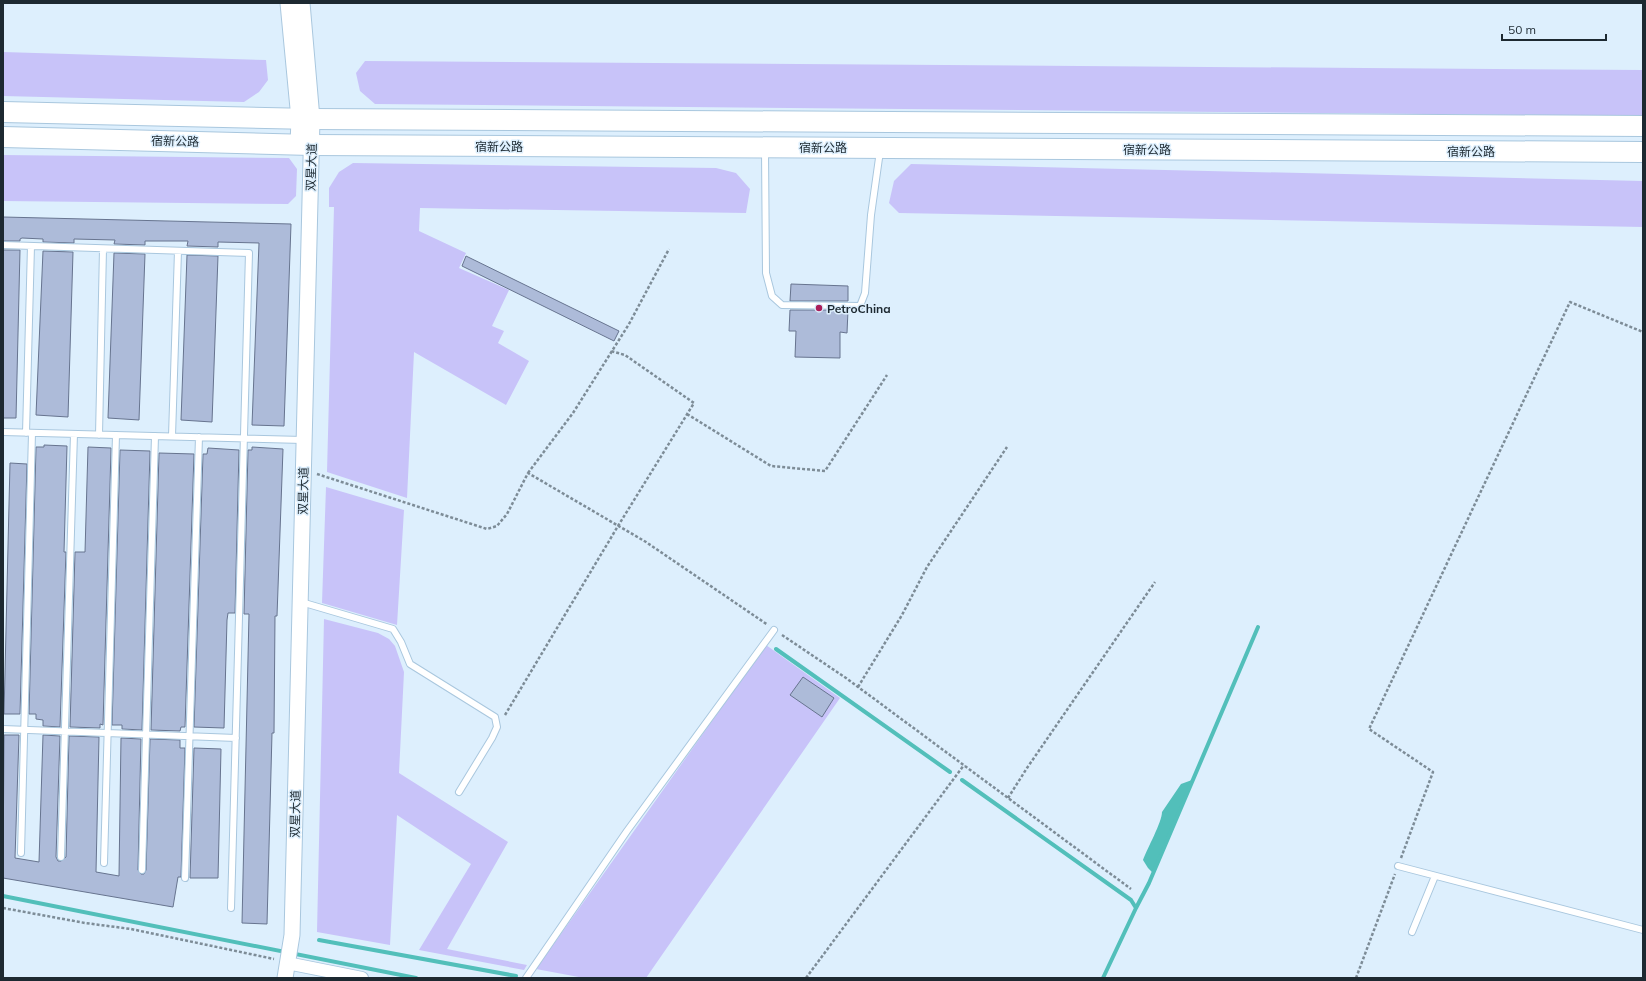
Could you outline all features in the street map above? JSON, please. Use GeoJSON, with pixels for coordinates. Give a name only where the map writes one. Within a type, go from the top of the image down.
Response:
{"type":"FeatureCollection","features":[{"type":"Feature","properties":{"kind":"highway","name":"宿新公路"},"geometry":{"type":"LineString","coordinates":[[3,112],[306,119],[1643,126]]}},
{"type":"Feature","properties":{"kind":"highway","name":"宿新公路"},"geometry":{"type":"LineString","coordinates":[[3,137],[304,145],[1643,152]]}},
{"type":"Feature","properties":{"kind":"street","name":"双星大道"},"geometry":{"type":"LineString","coordinates":[[287,962],[292,935],[304,440],[304,145],[306,119],[297,4]]}},
{"type":"Feature","properties":{"kind":"street"},"geometry":{"type":"LineString","coordinates":[[287,962],[362,978]]}},
{"type":"Feature","properties":{"kind":"lane"},"geometry":{"type":"LineString","coordinates":[[765,147],[766,273],[772,296],[782,305],[860,306],[865,293],[871,215],[881,148]]}},
{"type":"Feature","properties":{"kind":"lane"},"geometry":{"type":"LineString","coordinates":[[3,245],[249,253],[231,908]]}},
{"type":"Feature","properties":{"kind":"lane"},"geometry":{"type":"LineString","coordinates":[[21,853],[29,433],[30,246]]}},
{"type":"Feature","properties":{"kind":"lane"},"geometry":{"type":"LineString","coordinates":[[99,435],[103,249]]}},
{"type":"Feature","properties":{"kind":"lane"},"geometry":{"type":"LineString","coordinates":[[172,436],[178,251]]}},
{"type":"Feature","properties":{"kind":"lane"},"geometry":{"type":"LineString","coordinates":[[3,432],[304,440]]}},
{"type":"Feature","properties":{"kind":"lane"},"geometry":{"type":"LineString","coordinates":[[61,857],[74,434]]}},
{"type":"Feature","properties":{"kind":"lane"},"geometry":{"type":"LineString","coordinates":[[104,863],[116,435]]}},
{"type":"Feature","properties":{"kind":"lane"},"geometry":{"type":"LineString","coordinates":[[142,870],[155,436]]}},
{"type":"Feature","properties":{"kind":"lane"},"geometry":{"type":"LineString","coordinates":[[185,878],[199,437]]}},
{"type":"Feature","properties":{"kind":"lane"},"geometry":{"type":"LineString","coordinates":[[300,602],[393,629],[401,642],[410,664],[495,717],[497,727],[492,738],[459,792]]}},
{"type":"Feature","properties":{"kind":"lane"},"geometry":{"type":"LineString","coordinates":[[526,978],[627,831],[774,630]]}},
{"type":"Feature","properties":{"kind":"lane"},"geometry":{"type":"LineString","coordinates":[[3,728],[236,738]]}},
{"type":"Feature","properties":{"kind":"lane"},"geometry":{"type":"LineString","coordinates":[[1398,866],[1643,930]]}},
{"type":"Feature","properties":{"kind":"lane"},"geometry":{"type":"LineString","coordinates":[[1412,932],[1436,876]]}},
{"type":"Feature","properties":{"kind":"path"},"geometry":{"type":"LineString","coordinates":[[303,469],[487,528],[497,526],[507,514],[528,473],[573,412],[629,324],[669,249]]}},
{"type":"Feature","properties":{"kind":"path"},"geometry":{"type":"LineString","coordinates":[[1356,978],[1433,772],[1369,729],[1570,302],[1643,332]]}},
{"type":"Feature","properties":{"kind":"path"},"geometry":{"type":"LineString","coordinates":[[497,727],[694,403],[625,355],[611,351]]}},
{"type":"Feature","properties":{"kind":"path"},"geometry":{"type":"LineString","coordinates":[[687,414],[771,466],[825,471],[887,375]]}},
{"type":"Feature","properties":{"kind":"path"},"geometry":{"type":"LineString","coordinates":[[858,687],[902,615],[927,567],[1007,447]]}},
{"type":"Feature","properties":{"kind":"path"},"geometry":{"type":"LineString","coordinates":[[528,473],[646,542],[858,687],[1131,889]]}},
{"type":"Feature","properties":{"kind":"path"},"geometry":{"type":"LineString","coordinates":[[1008,798],[1155,582]]}},
{"type":"Feature","properties":{"kind":"path"},"geometry":{"type":"LineString","coordinates":[[806,978],[964,765]]}},
{"type":"Feature","properties":{"kind":"path"},"geometry":{"type":"LineString","coordinates":[[3,908],[85,923],[131,929],[287,962]]}},
{"type":"Feature","properties":{"kind":"shaded area"},"geometry":{"type":"Polygon","coordinates":[[[3,52],[266,60],[268,80],[259,92],[244,102],[3,96],[3,52]]]}},
{"type":"Feature","properties":{"kind":"shaded area"},"geometry":{"type":"Polygon","coordinates":[[[365,61],[1643,70],[1643,116],[375,104],[360,91],[356,73],[365,61]]]}},
{"type":"Feature","properties":{"kind":"shaded area"},"geometry":{"type":"Polygon","coordinates":[[[3,155],[289,158],[297,169],[296,196],[288,204],[3,201],[3,155]]]}},
{"type":"Feature","properties":{"kind":"shaded area"},"geometry":{"type":"Polygon","coordinates":[[[353,163],[716,168],[736,173],[750,189],[746,213],[420,208],[419,231],[466,253],[459,268],[509,290],[492,326],[504,331],[498,343],[529,361],[506,405],[414,352],[407,498],[327,472],[334,207],[329,207],[329,188],[339,172],[353,163]]]}},
{"type":"Feature","properties":{"kind":"shaded area"},"geometry":{"type":"Polygon","coordinates":[[[911,164],[1643,181],[1643,227],[899,213],[889,203],[894,181],[911,164]]]}},
{"type":"Feature","properties":{"kind":"shaded area"},"geometry":{"type":"Polygon","coordinates":[[[326,487],[404,510],[397,625],[322,603],[326,487]]]}},
{"type":"Feature","properties":{"kind":"shaded area"},"geometry":{"type":"Polygon","coordinates":[[[324,619],[378,633],[389,639],[395,646],[404,672],[399,773],[508,842],[447,949],[527,965],[524,970],[419,950],[471,864],[397,815],[390,945],[317,932],[324,619]]]}},
{"type":"Feature","properties":{"kind":"shaded area"},"geometry":{"type":"Polygon","coordinates":[[[766,645],[840,698],[646,978],[584,978],[536,969],[766,645]]]}},
{"type":"Feature","properties":{"kind":"shaded area"},"geometry":{"type":"Polygon","coordinates":[[[1192,780],[1153,873],[1143,860],[1157,829],[1162,812],[1181,784],[1192,780]]]}},
{"type":"Feature","properties":{"kind":"building"},"geometry":{"type":"Polygon","coordinates":[[[3,217],[291,224],[284,426],[252,425],[259,243],[218,242],[218,247],[187,246],[188,241],[145,241],[145,245],[114,244],[115,240],[74,239],[74,243],[43,242],[43,239],[22,238],[20,241],[3,241],[3,217]]]}},
{"type":"Feature","properties":{"kind":"building"},"geometry":{"type":"Polygon","coordinates":[[[3,250],[20,250],[16,418],[3,418],[3,250]]]}},
{"type":"Feature","properties":{"kind":"building"},"geometry":{"type":"Polygon","coordinates":[[[43,251],[73,252],[68,417],[36,415],[43,251]]]}},
{"type":"Feature","properties":{"kind":"building"},"geometry":{"type":"Polygon","coordinates":[[[114,253],[145,254],[139,420],[108,418],[114,253]]]}},
{"type":"Feature","properties":{"kind":"building"},"geometry":{"type":"Polygon","coordinates":[[[187,255],[218,256],[212,422],[181,420],[187,255]]]}},
{"type":"Feature","properties":{"kind":"building"},"geometry":{"type":"Polygon","coordinates":[[[466,256],[619,331],[614,341],[462,266],[466,256]]]}},
{"type":"Feature","properties":{"kind":"building"},"geometry":{"type":"Polygon","coordinates":[[[791,284],[848,286],[848,301],[790,301],[791,284]]]}},
{"type":"Feature","properties":{"kind":"building"},"geometry":{"type":"Polygon","coordinates":[[[790,310],[848,310],[847,333],[840,332],[840,358],[795,357],[796,331],[789,331],[790,310]]]}},
{"type":"Feature","properties":{"kind":"building"},"geometry":{"type":"Polygon","coordinates":[[[44,445],[67,446],[64,552],[66,552],[60,727],[43,726],[43,720],[36,719],[36,714],[29,714],[36,447],[44,447],[44,445]]]}},
{"type":"Feature","properties":{"kind":"building"},"geometry":{"type":"Polygon","coordinates":[[[88,447],[111,448],[103,725],[100,724],[100,728],[70,727],[75,552],[85,552],[88,447]]]}},
{"type":"Feature","properties":{"kind":"building"},"geometry":{"type":"Polygon","coordinates":[[[252,447],[283,449],[277,616],[275,616],[274,733],[272,733],[267,924],[242,923],[249,614],[244,614],[248,450],[252,450],[252,447]]]}},
{"type":"Feature","properties":{"kind":"building"},"geometry":{"type":"Polygon","coordinates":[[[208,448],[239,450],[235,613],[228,613],[227,620],[224,728],[194,727],[203,454],[207,454],[208,448]]]}},
{"type":"Feature","properties":{"kind":"building"},"geometry":{"type":"Polygon","coordinates":[[[120,450],[150,451],[142,730],[122,729],[122,725],[112,725],[120,450]]]}},
{"type":"Feature","properties":{"kind":"building"},"geometry":{"type":"Polygon","coordinates":[[[159,453],[194,454],[185,727],[181,727],[180,731],[151,730],[159,453]]]}},
{"type":"Feature","properties":{"kind":"building"},"geometry":{"type":"Polygon","coordinates":[[[10,463],[27,464],[20,714],[4,714],[10,463]]]}},
{"type":"Feature","properties":{"kind":"building"},"geometry":{"type":"Polygon","coordinates":[[[803,677],[834,698],[822,717],[790,695],[803,677]]]}},
{"type":"Feature","properties":{"kind":"building"},"geometry":{"type":"Polygon","coordinates":[[[4,735],[19,735],[15,858],[39,862],[43,735],[60,736],[56,857],[58,861],[61,861],[66,857],[69,736],[99,737],[96,872],[119,876],[121,738],[141,739],[138,870],[141,874],[144,874],[146,870],[150,739],[180,740],[180,748],[185,748],[181,877],[178,877],[173,907],[3,878],[4,735]]]}},
{"type":"Feature","properties":{"kind":"building"},"geometry":{"type":"Polygon","coordinates":[[[194,748],[221,749],[218,878],[190,878],[194,748]]]}},
{"type":"Feature","properties":{"kind":"waterway"},"geometry":{"type":"LineString","coordinates":[[1136,908],[1149,883],[1258,627]]}},
{"type":"Feature","properties":{"kind":"waterway"},"geometry":{"type":"LineString","coordinates":[[776,649],[950,772]]}},
{"type":"Feature","properties":{"kind":"waterway"},"geometry":{"type":"LineString","coordinates":[[962,780],[1131,900],[1136,908],[1103,978]]}},
{"type":"Feature","properties":{"kind":"waterway"},"geometry":{"type":"LineString","coordinates":[[3,896],[416,978]]}},
{"type":"Feature","properties":{"kind":"waterway"},"geometry":{"type":"LineString","coordinates":[[319,940],[516,976]]}},
{"type":"Feature","properties":{"kind":"place","name":"PetroChina"},"geometry":{"type":"Point","coordinates":[819,308]}}]}
